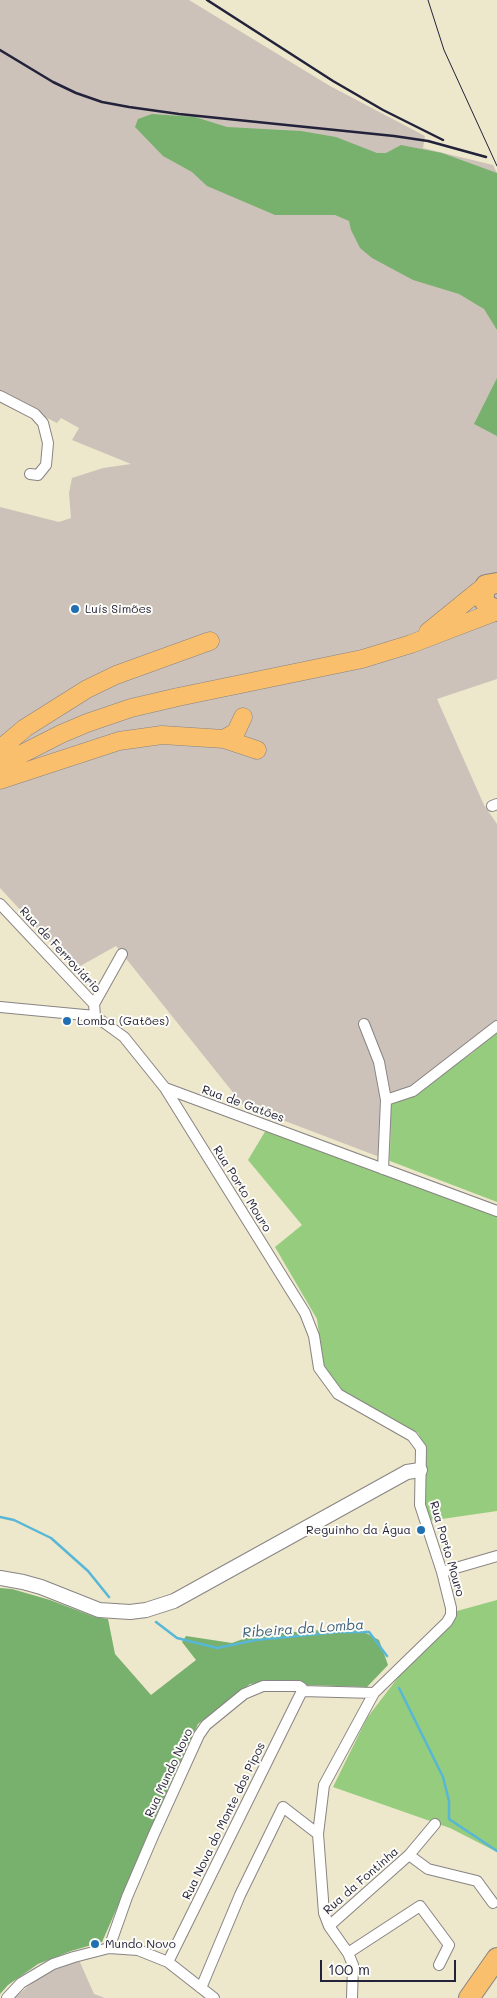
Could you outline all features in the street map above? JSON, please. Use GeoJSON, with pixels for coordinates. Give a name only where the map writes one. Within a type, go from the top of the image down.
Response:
{"type":"FeatureCollection","features":[{"type":"Feature","properties":{"kind":"highway"},"geometry":{"type":"LineString","coordinates":[[491,584],[484,594],[484,602],[490,608],[497,611]]}},
{"type":"Feature","properties":{"kind":"highway"},"geometry":{"type":"LineString","coordinates":[[0,765],[79,723],[125,707],[177,694],[338,663],[410,641],[424,635],[443,621],[470,596],[491,584]]}},
{"type":"Feature","properties":{"kind":"highway"},"geometry":{"type":"LineString","coordinates":[[38,744],[87,723],[131,708],[178,696],[362,659],[411,644],[497,611]]}},
{"type":"Feature","properties":{"kind":"highway"},"geometry":{"type":"LineString","coordinates":[[0,749],[25,728],[87,689],[116,675],[210,641]]}},
{"type":"Feature","properties":{"kind":"highway"},"geometry":{"type":"LineString","coordinates":[[224,739],[236,732],[243,718]]}},
{"type":"Feature","properties":{"kind":"highway"},"geometry":{"type":"LineString","coordinates":[[0,780],[119,741],[162,735],[224,739],[258,750]]}},
{"type":"Feature","properties":{"kind":"highway"},"geometry":{"type":"LineString","coordinates":[[469,1998],[497,1958]]}},
{"type":"Feature","properties":{"kind":"street"},"geometry":{"type":"LineString","coordinates":[[0,396],[35,414],[43,423],[48,443],[46,465],[38,475],[30,474]]}},
{"type":"Feature","properties":{"kind":"street","name":"Rua de Ferroviário"},"geometry":{"type":"LineString","coordinates":[[0,904],[94,1004],[95,1016]]}},
{"type":"Feature","properties":{"kind":"street"},"geometry":{"type":"LineString","coordinates":[[94,1004],[122,954]]}},
{"type":"Feature","properties":{"kind":"street"},"geometry":{"type":"LineString","coordinates":[[0,1007],[95,1016],[124,1037],[165,1088]]}},
{"type":"Feature","properties":{"kind":"street"},"geometry":{"type":"LineString","coordinates":[[364,1024],[378,1062],[386,1100],[383,1169]]}},
{"type":"Feature","properties":{"kind":"street"},"geometry":{"type":"LineString","coordinates":[[386,1100],[413,1091],[497,1026]]}},
{"type":"Feature","properties":{"kind":"street","name":"Rua de Gatões"},"geometry":{"type":"LineString","coordinates":[[165,1088],[497,1211]]}},
{"type":"Feature","properties":{"kind":"street","name":"Rua Porto Mouro"},"geometry":{"type":"LineString","coordinates":[[165,1088],[305,1313],[314,1336],[319,1368],[338,1394],[412,1436],[420,1448],[420,1505],[442,1572],[451,1615],[447,1622],[374,1693],[324,1785],[318,1834],[324,1913],[329,1926],[348,1953],[353,1965],[352,1998]]}},
{"type":"Feature","properties":{"kind":"street"},"geometry":{"type":"LineString","coordinates":[[0,1578],[41,1587],[99,1610],[130,1612],[146,1610],[174,1601],[407,1472],[420,1470]]}},
{"type":"Feature","properties":{"kind":"street"},"geometry":{"type":"LineString","coordinates":[[442,1572],[497,1556]]}},
{"type":"Feature","properties":{"kind":"street","name":"Rua Mundo Novo"},"geometry":{"type":"LineString","coordinates":[[109,1948],[127,1897],[154,1834],[199,1735],[206,1725],[244,1694],[263,1686],[294,1685],[302,1688],[302,1691],[374,1693]]}},
{"type":"Feature","properties":{"kind":"street","name":"Rua Nova do Monte dos Pipos"},"geometry":{"type":"LineString","coordinates":[[168,1962],[302,1691]]}},
{"type":"Feature","properties":{"kind":"street"},"geometry":{"type":"LineString","coordinates":[[201,1988],[240,1895],[283,1807],[318,1834]]}},
{"type":"Feature","properties":{"kind":"street","name":"Rua da Fontinha"},"geometry":{"type":"LineString","coordinates":[[329,1926],[409,1855],[436,1824]]}},
{"type":"Feature","properties":{"kind":"street","name":"Rua da Fontinha"},"geometry":{"type":"LineString","coordinates":[[409,1855],[428,1869],[477,1881],[493,1903]]}},
{"type":"Feature","properties":{"kind":"street"},"geometry":{"type":"LineString","coordinates":[[348,1953],[420,1906],[449,1945],[439,1965]]}},
{"type":"Feature","properties":{"kind":"street"},"geometry":{"type":"LineString","coordinates":[[7,1998],[21,1984],[53,1964],[109,1948],[138,1950],[168,1962],[214,1998]]}},
{"type":"Feature","properties":{"kind":"shaded area"},"geometry":{"type":"Polygon","coordinates":[[[0,0],[189,0],[330,86],[425,136],[423,148],[493,165],[497,173],[497,679],[437,699],[484,805],[497,824],[497,1029],[474,1052],[440,1074],[416,1094],[391,1104],[390,1161],[243,1105],[116,946],[75,969],[0,888],[0,507],[59,522],[71,518],[69,493],[72,478],[103,468],[131,464],[72,440],[79,428],[61,418],[57,423],[0,394],[0,0]]]}},
{"type":"Feature","properties":{"kind":"shaded area"},"geometry":{"type":"Polygon","coordinates":[[[79,1960],[94,1994],[105,1998],[14,1998],[42,1975],[79,1960]]]}},
{"type":"Feature","properties":{"kind":"green space"},"geometry":{"type":"Polygon","coordinates":[[[152,114],[195,117],[227,127],[301,131],[336,137],[377,153],[386,153],[401,145],[442,153],[497,173],[497,330],[484,309],[459,294],[413,280],[372,258],[360,248],[351,230],[349,221],[335,215],[275,215],[207,186],[192,172],[163,156],[135,127],[138,119],[152,114]]]}},
{"type":"Feature","properties":{"kind":"green space"},"geometry":{"type":"Polygon","coordinates":[[[497,378],[497,436],[474,424],[497,378]]]}},
{"type":"Feature","properties":{"kind":"green space"},"geometry":{"type":"Polygon","coordinates":[[[497,1029],[497,1202],[390,1161],[391,1104],[416,1094],[440,1074],[474,1052],[497,1029]]]}},
{"type":"Feature","properties":{"kind":"green space"},"geometry":{"type":"Polygon","coordinates":[[[266,1130],[497,1213],[497,1511],[428,1521],[422,1502],[427,1451],[418,1433],[338,1388],[323,1363],[317,1319],[275,1247],[302,1225],[248,1160],[266,1130]]]}},
{"type":"Feature","properties":{"kind":"green space"},"geometry":{"type":"Polygon","coordinates":[[[0,1588],[12,1589],[50,1600],[95,1617],[108,1619],[115,1654],[151,1695],[196,1660],[182,1642],[186,1636],[232,1643],[254,1635],[337,1629],[360,1630],[379,1640],[388,1665],[367,1687],[307,1685],[299,1680],[250,1684],[198,1724],[102,1942],[71,1951],[38,1964],[8,1985],[0,1994],[0,1588]]]}},
{"type":"Feature","properties":{"kind":"green space"},"geometry":{"type":"Polygon","coordinates":[[[497,1600],[497,1852],[450,1828],[333,1787],[367,1718],[406,1667],[451,1625],[457,1611],[497,1600]]]}},
{"type":"Feature","properties":{"kind":"waterway","name":"Ribeira da Lomba"},"geometry":{"type":"LineString","coordinates":[[0,1517],[14,1520],[51,1538],[88,1571],[109,1597]]}},
{"type":"Feature","properties":{"kind":"waterway","name":"Ribeira da Lomba"},"geometry":{"type":"LineString","coordinates":[[156,1622],[177,1638],[217,1648],[256,1640],[339,1632],[369,1632],[387,1656]]}},
{"type":"Feature","properties":{"kind":"waterway","name":"Ribeira da Lomba"},"geometry":{"type":"LineString","coordinates":[[399,1688],[443,1777],[449,1801],[449,1819],[497,1851]]}},
{"type":"Feature","properties":{"kind":"tram line"},"geometry":{"type":"LineString","coordinates":[[428,0],[444,50],[497,166]]}},
{"type":"Feature","properties":{"kind":"railway"},"geometry":{"type":"LineString","coordinates":[[207,0],[333,81],[383,110],[443,140]]}},
{"type":"Feature","properties":{"kind":"railway"},"geometry":{"type":"LineString","coordinates":[[0,50],[53,82],[102,102],[179,114],[394,136],[428,141],[486,157]]}},
{"type":"Feature","properties":{"kind":"place","name":"Luís Simões"},"geometry":{"type":"Point","coordinates":[75,609]}},
{"type":"Feature","properties":{"kind":"place","name":"Lomba (Gatões)"},"geometry":{"type":"Point","coordinates":[67,1021]}},
{"type":"Feature","properties":{"kind":"place","name":"Reguinho da Água"},"geometry":{"type":"Point","coordinates":[421,1530]}},
{"type":"Feature","properties":{"kind":"place","name":"Mundo Novo"},"geometry":{"type":"Point","coordinates":[95,1944]}}]}
